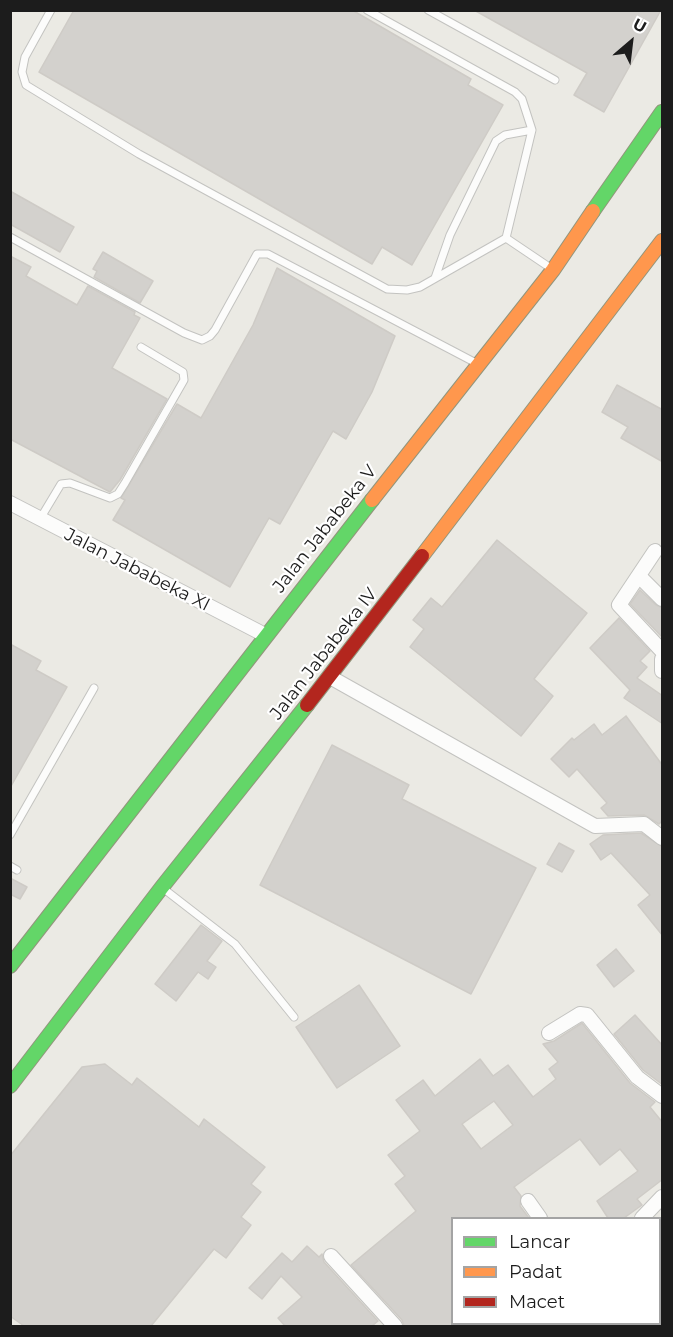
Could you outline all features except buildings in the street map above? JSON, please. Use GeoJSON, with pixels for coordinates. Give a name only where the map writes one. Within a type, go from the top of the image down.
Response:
{"type":"FeatureCollection","features":[{"type":"Feature","properties":{"kind":"street","name":"Jalan Jababeka V"},"geometry":{"type":"LineString","coordinates":[[10,966],[265,635],[553,270],[663,112]]}},
{"type":"Feature","properties":{"kind":"street","name":"Jalan Jababeka IV"},"geometry":{"type":"LineString","coordinates":[[10,1086],[162,887],[330,677],[663,241]]}},
{"type":"Feature","properties":{"kind":"street","name":"Jalan Jababeka XI"},"geometry":{"type":"LineString","coordinates":[[10,503],[265,635]]}},
{"type":"Feature","properties":{"kind":"street"},"geometry":{"type":"LineString","coordinates":[[655,551],[619,605],[663,651]]}},
{"type":"Feature","properties":{"kind":"street"},"geometry":{"type":"LineString","coordinates":[[639,576],[663,599]]}},
{"type":"Feature","properties":{"kind":"street"},"geometry":{"type":"LineString","coordinates":[[663,659],[663,671]]}},
{"type":"Feature","properties":{"kind":"street"},"geometry":{"type":"LineString","coordinates":[[330,677],[595,826],[644,824],[663,838]]}},
{"type":"Feature","properties":{"kind":"street"},"geometry":{"type":"LineString","coordinates":[[549,1033],[580,1014],[587,1015],[637,1077],[663,1096]]}},
{"type":"Feature","properties":{"kind":"street"},"geometry":{"type":"LineString","coordinates":[[643,1217],[663,1197]]}},
{"type":"Feature","properties":{"kind":"street"},"geometry":{"type":"LineString","coordinates":[[528,1202],[539,1217]]}},
{"type":"Feature","properties":{"kind":"street"},"geometry":{"type":"LineString","coordinates":[[331,1256],[395,1326]]}},
{"type":"Feature","properties":{"kind":"lane"},"geometry":{"type":"LineString","coordinates":[[51,10],[25,57],[22,72],[26,85],[139,154],[387,289],[407,290],[435,278],[506,238],[532,130],[528,112],[515,92],[367,10]]}},
{"type":"Feature","properties":{"kind":"lane"},"geometry":{"type":"LineString","coordinates":[[428,10],[555,80]]}},
{"type":"Feature","properties":{"kind":"lane"},"geometry":{"type":"LineString","coordinates":[[435,278],[450,235],[496,141],[505,135],[532,130]]}},
{"type":"Feature","properties":{"kind":"lane"},"geometry":{"type":"LineString","coordinates":[[10,237],[184,333],[202,340],[215,330],[257,254],[268,254],[478,363]]}},
{"type":"Feature","properties":{"kind":"lane"},"geometry":{"type":"LineString","coordinates":[[506,238],[553,270]]}},
{"type":"Feature","properties":{"kind":"lane"},"geometry":{"type":"LineString","coordinates":[[40,519],[61,484],[70,483],[106,498],[114,497],[122,489],[184,380],[183,372],[141,347]]}},
{"type":"Feature","properties":{"kind":"lane"},"geometry":{"type":"LineString","coordinates":[[10,835],[93,688]]}},
{"type":"Feature","properties":{"kind":"lane"},"geometry":{"type":"LineString","coordinates":[[162,887],[235,944],[294,1017]]}},
{"type":"Feature","properties":{"kind":"traffic: fast"},"geometry":{"type":"LineString","coordinates":[[593,211],[662,112]]}},
{"type":"Feature","properties":{"kind":"traffic: fast"},"geometry":{"type":"LineString","coordinates":[[10,966],[372,500]]}},
{"type":"Feature","properties":{"kind":"traffic: fast"},"geometry":{"type":"LineString","coordinates":[[10,1086],[162,887],[307,705]]}},
{"type":"Feature","properties":{"kind":"traffic: slow"},"geometry":{"type":"LineString","coordinates":[[372,500],[553,270],[593,211]]}},
{"type":"Feature","properties":{"kind":"traffic: slow"},"geometry":{"type":"LineString","coordinates":[[422,556],[662,241]]}},
{"type":"Feature","properties":{"kind":"traffic: jam"},"geometry":{"type":"LineString","coordinates":[[307,705],[422,556]]}}]}
